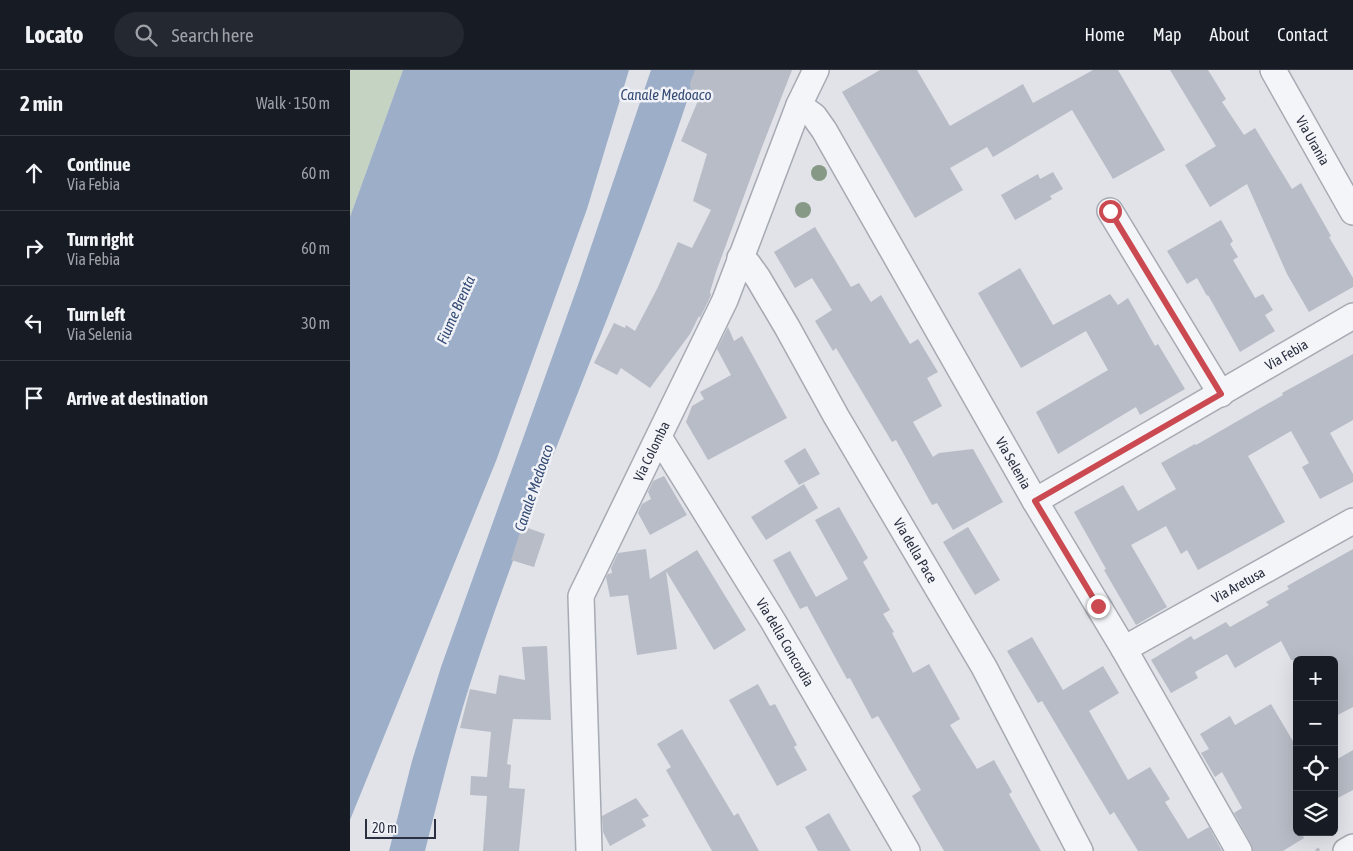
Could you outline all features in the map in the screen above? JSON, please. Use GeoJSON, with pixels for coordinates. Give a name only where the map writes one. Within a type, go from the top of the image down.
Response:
{"type":"FeatureCollection","features":[{"type":"Feature","properties":{"kind":"street","name":"Via Colomba"},"geometry":{"type":"LineString","coordinates":[[589,851],[581,596],[725,300],[799,105],[816,70]]}},
{"type":"Feature","properties":{"kind":"street","name":"Via Urania"},"geometry":{"type":"LineString","coordinates":[[1273,70],[1353,212]]}},
{"type":"Feature","properties":{"kind":"street","name":"Via Selenia"},"geometry":{"type":"LineString","coordinates":[[799,105],[814,116],[824,130],[1035,501],[1124,649],[1239,851]]}},
{"type":"Feature","properties":{"kind":"street"},"geometry":{"type":"LineString","coordinates":[[1110,211],[1221,394]]}},
{"type":"Feature","properties":{"kind":"street","name":"Via della Pace"},"geometry":{"type":"LineString","coordinates":[[740,258],[748,264],[758,278],[782,318],[836,416],[984,666],[1080,851]]}},
{"type":"Feature","properties":{"kind":"street","name":"Via Febia"},"geometry":{"type":"LineString","coordinates":[[1035,501],[1353,316]]}},
{"type":"Feature","properties":{"kind":"street","name":"Via della Concordia"},"geometry":{"type":"LineString","coordinates":[[659,436],[774,621],[907,851]]}},
{"type":"Feature","properties":{"kind":"street","name":"Via Aretusa"},"geometry":{"type":"LineString","coordinates":[[1124,649],[1353,521]]}},
{"type":"Feature","properties":{"kind":"street"},"geometry":{"type":"LineString","coordinates":[[1346,851],[1353,847]]}},
{"type":"Feature","properties":{"kind":"green space"},"geometry":{"type":"Polygon","coordinates":[[[350,70],[403,70],[350,217],[350,70]]]}},
{"type":"Feature","properties":{"kind":"water","name":"Fiume Brenta"},"geometry":{"type":"Polygon","coordinates":[[[403,70],[629,70],[587,209],[496,461],[350,820],[350,217],[403,70]]]}},
{"type":"Feature","properties":{"kind":"water","name":"Canale Medoaco"},"geometry":{"type":"Polygon","coordinates":[[[651,70],[697,70],[673,143],[619,289],[534,505],[481,651],[444,775],[425,851],[389,851],[412,761],[441,667],[578,285],[651,70]]]}},
{"type":"Feature","properties":{"kind":"building"},"geometry":{"type":"Polygon","coordinates":[[[695,70],[792,70],[716,272],[710,292],[711,295],[690,334],[650,388],[621,368],[617,375],[594,363],[614,323],[625,328],[626,325],[635,331],[657,289],[678,242],[692,248],[711,210],[693,201],[707,154],[681,141],[697,103],[691,97],[690,83],[695,70]]]}},
{"type":"Feature","properties":{"kind":"building"},"geometry":{"type":"Polygon","coordinates":[[[880,70],[917,70],[950,126],[1023,84],[1033,103],[1093,70],[1118,70],[1165,150],[1113,179],[1072,110],[993,157],[987,147],[950,168],[963,190],[915,218],[842,92],[880,70]]]}},
{"type":"Feature","properties":{"kind":"building"},"geometry":{"type":"Polygon","coordinates":[[[1170,70],[1208,70],[1226,99],[1222,102],[1244,135],[1255,128],[1292,189],[1301,183],[1353,278],[1353,287],[1309,312],[1287,274],[1247,184],[1210,207],[1185,165],[1216,146],[1170,70]]]}},
{"type":"Feature","properties":{"kind":"building"},"geometry":{"type":"Polygon","coordinates":[[[1053,172],[1063,189],[1050,196],[1052,199],[1015,220],[1001,195],[1038,174],[1040,179],[1053,172]]]}},
{"type":"Feature","properties":{"kind":"building"},"geometry":{"type":"Polygon","coordinates":[[[1221,220],[1233,241],[1230,244],[1238,257],[1233,260],[1255,298],[1263,294],[1273,310],[1265,315],[1275,331],[1240,352],[1197,278],[1187,284],[1167,251],[1221,220]]]}},
{"type":"Feature","properties":{"kind":"building"},"geometry":{"type":"Polygon","coordinates":[[[815,227],[851,287],[859,283],[871,302],[881,295],[910,344],[918,339],[938,372],[927,378],[942,406],[913,422],[933,457],[939,453],[973,449],[1003,502],[953,530],[937,503],[932,505],[896,440],[892,442],[836,348],[833,351],[815,321],[832,310],[812,278],[795,288],[774,252],[815,227]]]}},
{"type":"Feature","properties":{"kind":"building"},"geometry":{"type":"Polygon","coordinates":[[[1020,268],[1053,325],[1110,294],[1118,305],[1128,298],[1155,346],[1158,344],[1185,389],[1140,415],[1136,407],[1058,454],[1036,412],[1108,370],[1086,331],[1021,368],[978,293],[1020,268]]]}},
{"type":"Feature","properties":{"kind":"building"},"geometry":{"type":"Polygon","coordinates":[[[728,327],[734,341],[742,336],[787,418],[708,460],[686,422],[692,406],[704,399],[700,392],[731,375],[717,349],[728,327]]]}},
{"type":"Feature","properties":{"kind":"building"},"geometry":{"type":"Polygon","coordinates":[[[1353,354],[1353,420],[1330,433],[1353,474],[1353,482],[1320,499],[1302,467],[1309,463],[1291,431],[1248,456],[1285,522],[1198,570],[1187,550],[1181,554],[1166,526],[1131,545],[1167,607],[1136,625],[1104,570],[1106,569],[1074,512],[1123,485],[1138,511],[1176,489],[1161,463],[1196,445],[1283,395],[1282,393],[1353,354]]]}},
{"type":"Feature","properties":{"kind":"building"},"geometry":{"type":"Polygon","coordinates":[[[805,448],[820,474],[799,485],[784,461],[805,448]]]}},
{"type":"Feature","properties":{"kind":"building"},"geometry":{"type":"Polygon","coordinates":[[[664,476],[687,515],[650,535],[638,513],[642,504],[651,499],[648,492],[653,481],[664,476]]]}},
{"type":"Feature","properties":{"kind":"building"},"geometry":{"type":"Polygon","coordinates":[[[804,484],[818,508],[766,540],[751,517],[804,484]]]}},
{"type":"Feature","properties":{"kind":"building"},"geometry":{"type":"Polygon","coordinates":[[[839,507],[868,558],[863,562],[890,610],[883,614],[894,632],[892,633],[913,673],[929,664],[960,719],[950,725],[977,769],[994,760],[1012,792],[1009,794],[1041,851],[944,851],[912,796],[921,790],[878,716],[872,719],[850,678],[847,679],[807,606],[800,609],[773,560],[790,551],[816,597],[848,579],[815,520],[839,507]]]}},
{"type":"Feature","properties":{"kind":"building"},"geometry":{"type":"Polygon","coordinates":[[[522,526],[545,534],[534,567],[511,560],[522,526]]]}},
{"type":"Feature","properties":{"kind":"building"},"geometry":{"type":"Polygon","coordinates":[[[968,527],[1000,580],[975,595],[943,542],[968,527]]]}},
{"type":"Feature","properties":{"kind":"building"},"geometry":{"type":"Polygon","coordinates":[[[646,549],[650,579],[697,550],[746,630],[714,650],[666,571],[677,649],[637,655],[628,595],[610,597],[606,577],[612,573],[611,568],[618,553],[646,549]]]}},
{"type":"Feature","properties":{"kind":"building"},"geometry":{"type":"Polygon","coordinates":[[[1353,549],[1353,707],[1338,715],[1338,656],[1293,656],[1293,660],[1291,660],[1281,641],[1235,668],[1227,654],[1195,672],[1198,678],[1171,693],[1151,660],[1191,636],[1194,640],[1226,622],[1230,627],[1269,605],[1266,602],[1289,589],[1287,586],[1353,549]]]}},
{"type":"Feature","properties":{"kind":"building"},"geometry":{"type":"Polygon","coordinates":[[[1032,637],[1063,690],[1103,666],[1119,693],[1089,711],[1128,780],[1150,767],[1170,799],[1165,802],[1188,839],[1209,827],[1222,851],[1138,851],[1114,812],[1110,815],[1042,701],[1038,703],[1007,651],[1032,637]]]}},
{"type":"Feature","properties":{"kind":"building"},"geometry":{"type":"Polygon","coordinates":[[[547,646],[551,720],[513,719],[507,764],[511,765],[509,788],[525,789],[519,851],[483,851],[487,796],[470,795],[471,776],[487,777],[491,732],[460,728],[470,689],[496,694],[499,675],[525,680],[522,647],[547,646]]]}},
{"type":"Feature","properties":{"kind":"building"},"geometry":{"type":"Polygon","coordinates":[[[758,684],[770,706],[775,704],[797,745],[794,747],[807,770],[777,786],[729,700],[758,684]]]}},
{"type":"Feature","properties":{"kind":"building"},"geometry":{"type":"Polygon","coordinates":[[[1271,704],[1293,741],[1293,836],[1303,836],[1304,838],[1283,851],[1253,851],[1234,813],[1242,808],[1222,772],[1215,777],[1201,753],[1209,749],[1200,734],[1230,716],[1235,725],[1271,704]]]}},
{"type":"Feature","properties":{"kind":"building"},"geometry":{"type":"Polygon","coordinates":[[[682,729],[734,816],[738,813],[759,851],[712,851],[666,770],[671,767],[657,744],[682,729]]]}},
{"type":"Feature","properties":{"kind":"building"},"geometry":{"type":"Polygon","coordinates":[[[1353,750],[1353,790],[1338,798],[1338,791],[1338,759],[1353,750]]]}},
{"type":"Feature","properties":{"kind":"building"},"geometry":{"type":"Polygon","coordinates":[[[636,798],[649,816],[642,819],[646,826],[610,846],[603,832],[602,816],[636,798]]]}},
{"type":"Feature","properties":{"kind":"building"},"geometry":{"type":"Polygon","coordinates":[[[829,813],[851,851],[818,851],[805,827],[829,813]]]}},
{"type":"Feature","properties":{"kind":"route"},"geometry":{"type":"LineString","coordinates":[[1098,606],[1035,501],[1221,394],[1110,211]]}}]}
